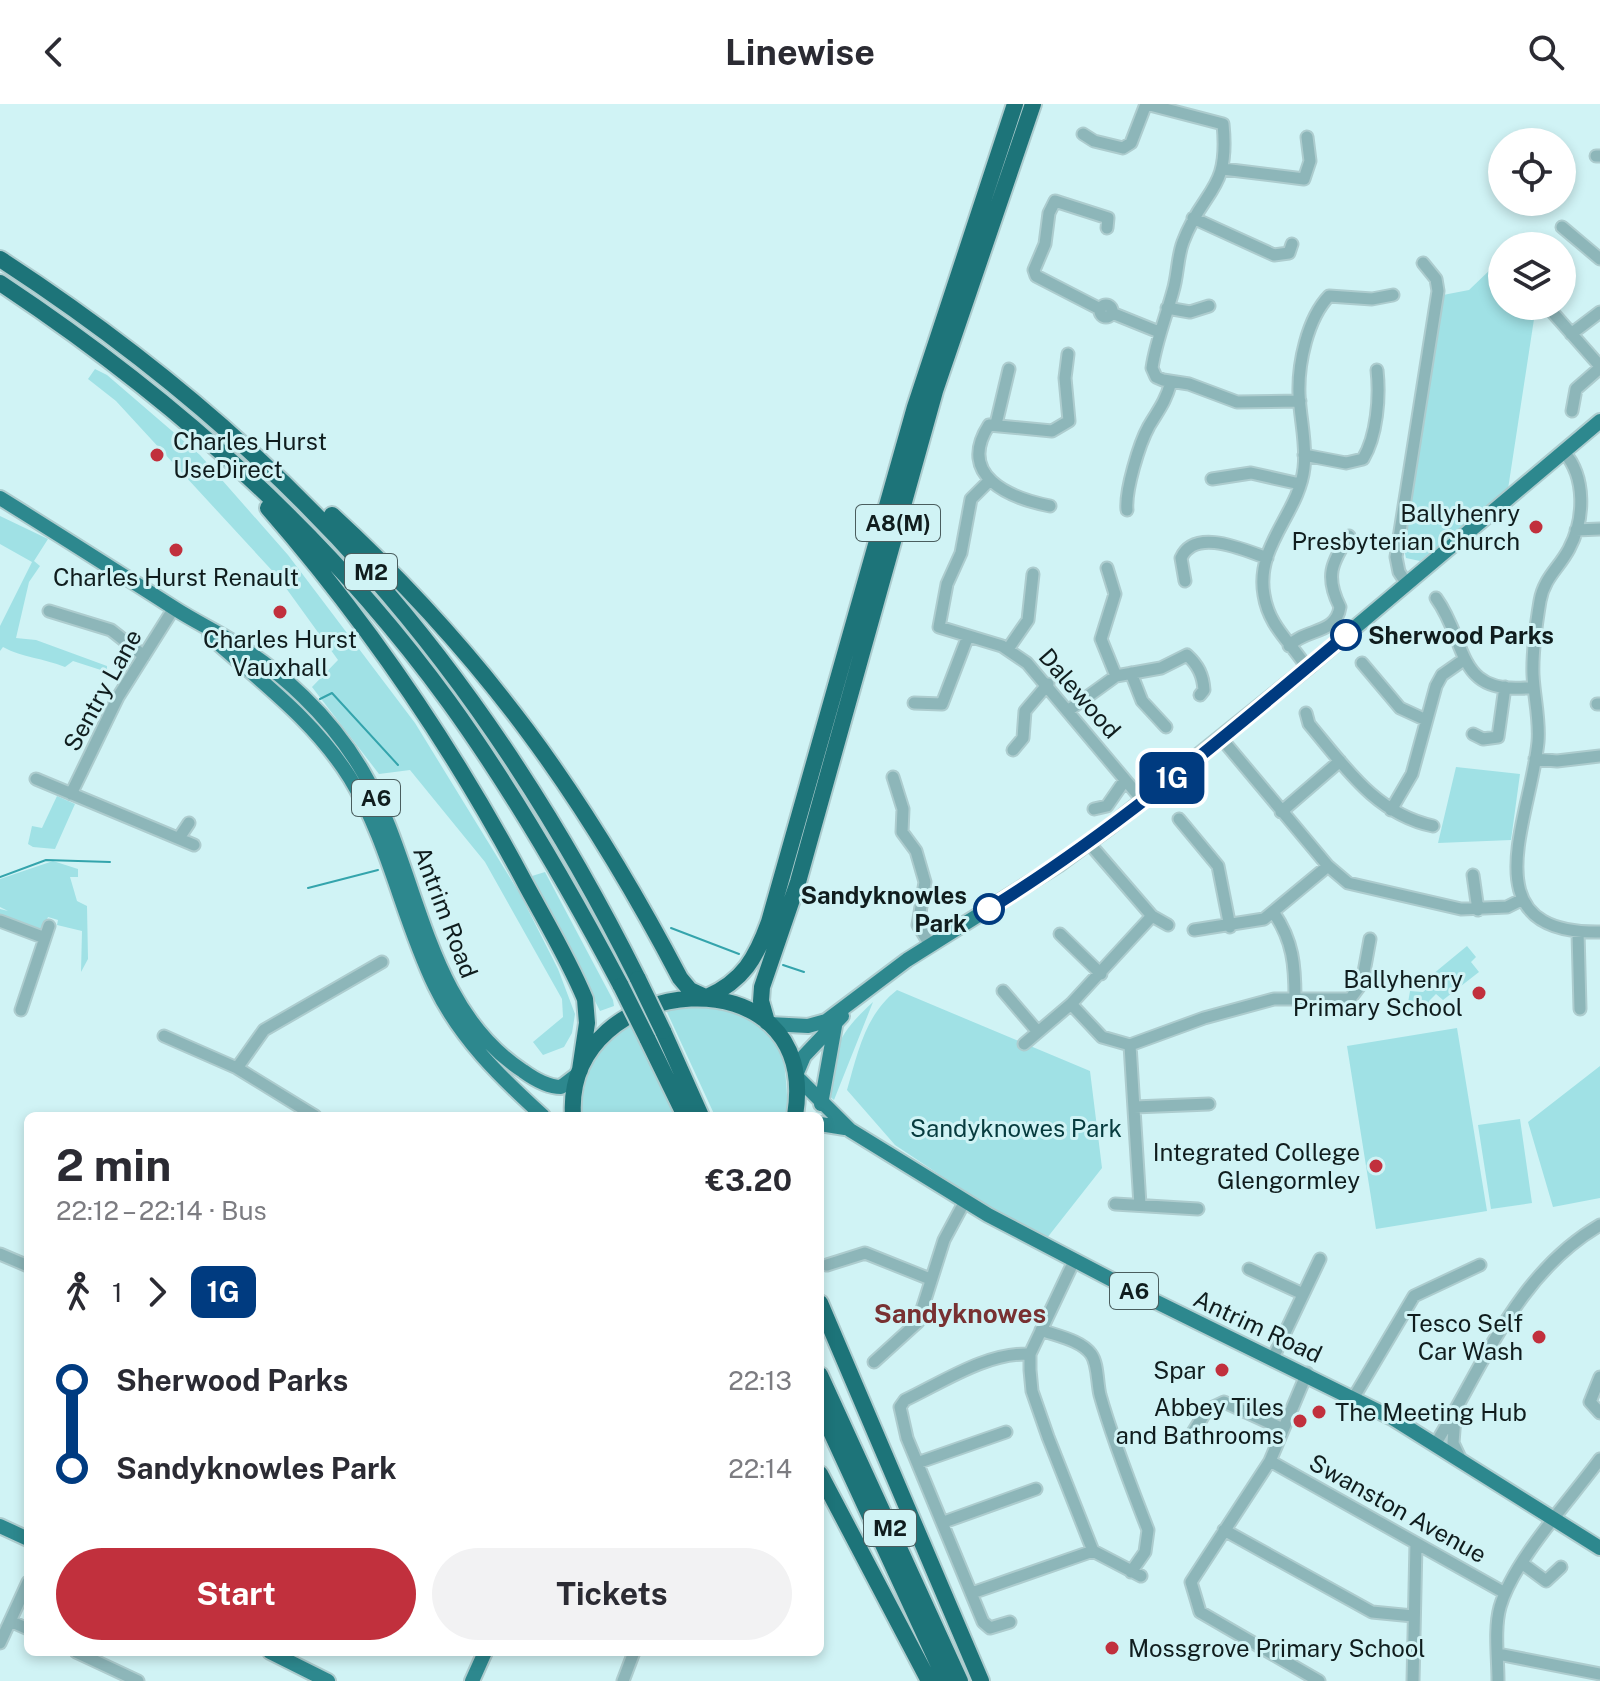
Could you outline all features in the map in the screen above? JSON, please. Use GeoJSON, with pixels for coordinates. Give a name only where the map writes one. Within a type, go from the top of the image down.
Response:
{"type":"FeatureCollection","features":[{"type":"Feature","properties":{"kind":"highway","name":"A8(M)"},"geometry":{"type":"LineString","coordinates":[[705,996],[734,982],[751,965],[769,922],[919,393],[1015,104]]}},
{"type":"Feature","properties":{"kind":"highway","name":"A8(M)"},"geometry":{"type":"LineString","coordinates":[[768,1023],[761,1001],[762,987],[798,882],[939,379],[1033,104]]}},
{"type":"Feature","properties":{"kind":"highway","name":"M2"},"geometry":{"type":"LineString","coordinates":[[0,259],[127,346],[230,430],[374,575],[436,650],[529,782],[572,853],[638,979],[684,1112]]}},
{"type":"Feature","properties":{"kind":"highway","name":"M2"},"geometry":{"type":"LineString","coordinates":[[0,283],[133,377],[202,434],[294,521],[401,640],[447,700],[525,814],[621,986],[655,1035],[699,1112]]}},
{"type":"Feature","properties":{"kind":"highway"},"geometry":{"type":"LineString","coordinates":[[127,346],[225,420],[323,507],[454,637],[562,774],[633,888],[680,978],[690,990],[705,996]]}},
{"type":"Feature","properties":{"kind":"highway"},"geometry":{"type":"LineString","coordinates":[[133,377],[246,483],[299,543],[383,650],[450,750],[581,989],[587,1023],[579,1072]]}},
{"type":"Feature","properties":{"kind":"highway","name":"A6"},"geometry":{"type":"LineString","coordinates":[[574,1112],[579,1072],[594,1047],[617,1025],[661,1002],[705,996],[739,1005],[768,1023],[789,1054],[796,1076],[795,1112]]}},
{"type":"Feature","properties":{"kind":"highway"},"geometry":{"type":"LineString","coordinates":[[824,1312],[981,1681]]}},
{"type":"Feature","properties":{"kind":"highway","name":"M2"},"geometry":{"type":"LineString","coordinates":[[824,1384],[960,1681]]}},
{"type":"Feature","properties":{"kind":"highway","name":"M2"},"geometry":{"type":"LineString","coordinates":[[824,1417],[946,1681]]}},
{"type":"Feature","properties":{"kind":"highway"},"geometry":{"type":"LineString","coordinates":[[824,1482],[929,1681]]}},
{"type":"Feature","properties":{"kind":"main road"},"geometry":{"type":"LineString","coordinates":[[768,1023],[808,1026],[846,1009],[930,945],[1089,843],[1307,668],[1600,421]]}},
{"type":"Feature","properties":{"kind":"main road","name":"Antrim Road"},"geometry":{"type":"LineString","coordinates":[[0,498],[192,620],[228,639],[279,676],[316,711],[347,749],[389,826],[447,980],[481,1034],[507,1060],[548,1085],[569,1084],[579,1072]]}},
{"type":"Feature","properties":{"kind":"main road","name":"Antrim Road"},"geometry":{"type":"LineString","coordinates":[[192,620],[290,703],[331,750],[374,825],[427,969],[446,1008],[492,1068],[539,1112]]}},
{"type":"Feature","properties":{"kind":"main road"},"geometry":{"type":"LineString","coordinates":[[796,1076],[809,1051],[836,1025],[846,1009]]}},
{"type":"Feature","properties":{"kind":"main road"},"geometry":{"type":"LineString","coordinates":[[821,1104],[836,1025]]}},
{"type":"Feature","properties":{"kind":"main road","name":"Antrim Road"},"geometry":{"type":"LineString","coordinates":[[796,1076],[850,1130],[965,1201],[1074,1261],[1354,1397],[1436,1443],[1600,1548]]}},
{"type":"Feature","properties":{"kind":"main road","name":"Antrim Road"},"geometry":{"type":"LineString","coordinates":[[824,1125],[850,1130]]}},
{"type":"Feature","properties":{"kind":"main road"},"geometry":{"type":"LineString","coordinates":[[0,1526],[24,1537]]}},
{"type":"Feature","properties":{"kind":"main road"},"geometry":{"type":"LineString","coordinates":[[278,1656],[328,1681]]}},
{"type":"Feature","properties":{"kind":"main road"},"geometry":{"type":"LineString","coordinates":[[472,1681],[483,1656]]}},
{"type":"Feature","properties":{"kind":"street"},"geometry":{"type":"LineString","coordinates":[[1083,134],[1094,141],[1123,148],[1131,143],[1146,104],[1223,124],[1223,169],[1218,184],[1193,218],[1181,246],[1152,368],[1156,377],[1189,384],[1245,403],[1300,401]]}},
{"type":"Feature","properties":{"kind":"street"},"geometry":{"type":"LineString","coordinates":[[1223,169],[1304,179],[1310,161],[1307,137]]}},
{"type":"Feature","properties":{"kind":"street"},"geometry":{"type":"LineString","coordinates":[[1107,228],[1108,218],[1055,201],[1049,213],[1045,244],[1034,270],[1036,276],[1100,309],[1105,318],[1112,313],[1159,332]]}},
{"type":"Feature","properties":{"kind":"street"},"geometry":{"type":"LineString","coordinates":[[1193,218],[1274,255],[1289,253],[1292,244]]}},
{"type":"Feature","properties":{"kind":"street"},"geometry":{"type":"LineString","coordinates":[[1562,227],[1600,259]]}},
{"type":"Feature","properties":{"kind":"street"},"geometry":{"type":"LineString","coordinates":[[1407,584],[1401,577],[1396,557],[1438,291],[1436,279],[1423,263]]}},
{"type":"Feature","properties":{"kind":"street"},"geometry":{"type":"LineString","coordinates":[[1307,668],[1275,629],[1263,595],[1267,558],[1300,484],[1304,455],[1300,401],[1307,343],[1323,302],[1329,296],[1372,299],[1393,295]]}},
{"type":"Feature","properties":{"kind":"street"},"geometry":{"type":"LineString","coordinates":[[1167,308],[1190,312],[1209,306]]}},
{"type":"Feature","properties":{"kind":"street"},"geometry":{"type":"LineString","coordinates":[[1571,334],[1600,312]]}},
{"type":"Feature","properties":{"kind":"street"},"geometry":{"type":"LineString","coordinates":[[1559,320],[1600,367],[1576,389],[1572,411]]}},
{"type":"Feature","properties":{"kind":"street"},"geometry":{"type":"LineString","coordinates":[[1050,506],[1007,495],[990,480],[978,452],[986,429],[996,424],[1052,431],[1069,421],[1065,378],[1068,354]]}},
{"type":"Feature","properties":{"kind":"street"},"geometry":{"type":"LineString","coordinates":[[996,424],[1009,369]]}},
{"type":"Feature","properties":{"kind":"street"},"geometry":{"type":"LineString","coordinates":[[1304,455],[1346,463],[1363,459],[1368,450],[1377,403],[1377,370]]}},
{"type":"Feature","properties":{"kind":"street"},"geometry":{"type":"LineString","coordinates":[[1127,510],[1128,486],[1144,437],[1165,404],[1171,382]]}},
{"type":"Feature","properties":{"kind":"street"},"geometry":{"type":"LineString","coordinates":[[1564,452],[1577,467],[1580,482],[1576,530],[1568,552],[1546,580],[1540,599],[1534,687],[1538,715],[1535,759],[1519,848],[1521,900],[1533,915],[1553,928],[1600,932]]}},
{"type":"Feature","properties":{"kind":"street"},"geometry":{"type":"LineString","coordinates":[[1212,479],[1251,473],[1300,484]]}},
{"type":"Feature","properties":{"kind":"street","name":"Dalewood"},"geometry":{"type":"LineString","coordinates":[[990,480],[971,499],[961,553],[952,567],[938,618],[939,627],[1008,649],[1048,684],[1143,801]]}},
{"type":"Feature","properties":{"kind":"street"},"geometry":{"type":"LineString","coordinates":[[1576,530],[1600,529]]}},
{"type":"Feature","properties":{"kind":"street"},"geometry":{"type":"LineString","coordinates":[[1289,646],[1298,637],[1328,627],[1336,619],[1340,607],[1331,591],[1329,572],[1349,536]]}},
{"type":"Feature","properties":{"kind":"street"},"geometry":{"type":"LineString","coordinates":[[1185,581],[1181,558],[1195,545],[1211,542],[1267,558]]}},
{"type":"Feature","properties":{"kind":"street"},"geometry":{"type":"LineString","coordinates":[[1107,568],[1115,594],[1101,639],[1116,676]]}},
{"type":"Feature","properties":{"kind":"street"},"geometry":{"type":"LineString","coordinates":[[1008,649],[1028,620],[1033,574]]}},
{"type":"Feature","properties":{"kind":"street"},"geometry":{"type":"LineString","coordinates":[[1436,598],[1454,625],[1462,661],[1484,681],[1505,687],[1534,687]]}},
{"type":"Feature","properties":{"kind":"street","name":"Sentry Lane"},"geometry":{"type":"LineString","coordinates":[[71,794],[118,697],[174,608]]}},
{"type":"Feature","properties":{"kind":"street"},"geometry":{"type":"LineString","coordinates":[[49,611],[111,630],[144,656]]}},
{"type":"Feature","properties":{"kind":"street"},"geometry":{"type":"LineString","coordinates":[[914,703],[936,706],[947,698],[968,636]]}},
{"type":"Feature","properties":{"kind":"street"},"geometry":{"type":"LineString","coordinates":[[1069,710],[1116,676],[1161,668],[1187,655],[1195,662],[1203,679],[1204,690],[1200,695]]}},
{"type":"Feature","properties":{"kind":"street"},"geometry":{"type":"LineString","coordinates":[[1391,810],[1412,774],[1442,675],[1462,661]]}},
{"type":"Feature","properties":{"kind":"street"},"geometry":{"type":"LineString","coordinates":[[1362,663],[1400,708],[1426,720]]}},
{"type":"Feature","properties":{"kind":"street"},"geometry":{"type":"LineString","coordinates":[[1131,673],[1142,701],[1166,727]]}},
{"type":"Feature","properties":{"kind":"street"},"geometry":{"type":"LineString","coordinates":[[1013,750],[1023,738],[1025,711],[1048,684]]}},
{"type":"Feature","properties":{"kind":"street"},"geometry":{"type":"LineString","coordinates":[[1473,734],[1483,739],[1498,737],[1505,687]]}},
{"type":"Feature","properties":{"kind":"street"},"geometry":{"type":"LineString","coordinates":[[1306,713],[1309,724],[1340,761],[1391,810],[1411,821],[1433,826]]}},
{"type":"Feature","properties":{"kind":"street"},"geometry":{"type":"LineString","coordinates":[[1221,738],[1328,866],[1348,883],[1478,910],[1507,907],[1521,900]]}},
{"type":"Feature","properties":{"kind":"street"},"geometry":{"type":"LineString","coordinates":[[1535,759],[1557,761],[1600,756]]}},
{"type":"Feature","properties":{"kind":"street"},"geometry":{"type":"LineString","coordinates":[[1281,812],[1340,761]]}},
{"type":"Feature","properties":{"kind":"street"},"geometry":{"type":"LineString","coordinates":[[893,778],[903,809],[902,832],[916,851],[925,882],[918,925],[930,945]]}},
{"type":"Feature","properties":{"kind":"street"},"geometry":{"type":"LineString","coordinates":[[1094,809],[1107,806],[1125,780]]}},
{"type":"Feature","properties":{"kind":"street"},"geometry":{"type":"LineString","coordinates":[[38,783],[194,845]]}},
{"type":"Feature","properties":{"kind":"street"},"geometry":{"type":"LineString","coordinates":[[1179,819],[1218,866],[1230,927]]}},
{"type":"Feature","properties":{"kind":"street"},"geometry":{"type":"LineString","coordinates":[[179,838],[189,823]]}},
{"type":"Feature","properties":{"kind":"street"},"geometry":{"type":"LineString","coordinates":[[1089,843],[1152,916],[1168,925]]}},
{"type":"Feature","properties":{"kind":"street"},"geometry":{"type":"LineString","coordinates":[[1194,930],[1230,927],[1264,919],[1328,866]]}},
{"type":"Feature","properties":{"kind":"street"},"geometry":{"type":"LineString","coordinates":[[1473,875],[1478,910]]}},
{"type":"Feature","properties":{"kind":"street"},"geometry":{"type":"LineString","coordinates":[[1274,913],[1289,936],[1293,952],[1295,998]]}},
{"type":"Feature","properties":{"kind":"street"},"geometry":{"type":"LineString","coordinates":[[1024,1044],[1101,974],[1152,916]]}},
{"type":"Feature","properties":{"kind":"street"},"geometry":{"type":"LineString","coordinates":[[0,921],[45,938]]}},
{"type":"Feature","properties":{"kind":"street"},"geometry":{"type":"LineString","coordinates":[[21,1010],[49,926]]}},
{"type":"Feature","properties":{"kind":"street"},"geometry":{"type":"LineString","coordinates":[[1578,932],[1580,1009]]}},
{"type":"Feature","properties":{"kind":"street"},"geometry":{"type":"LineString","coordinates":[[1060,934],[1101,974]]}},
{"type":"Feature","properties":{"kind":"street"},"geometry":{"type":"LineString","coordinates":[[1071,1004],[1102,1037],[1130,1045],[1242,1007],[1295,998],[1336,1001],[1356,995],[1370,939]]}},
{"type":"Feature","properties":{"kind":"street"},"geometry":{"type":"LineString","coordinates":[[237,1068],[264,1030],[382,962]]}},
{"type":"Feature","properties":{"kind":"street"},"geometry":{"type":"LineString","coordinates":[[1003,991],[1038,1032]]}},
{"type":"Feature","properties":{"kind":"street"},"geometry":{"type":"LineString","coordinates":[[164,1036],[237,1068],[308,1112]]}},
{"type":"Feature","properties":{"kind":"street"},"geometry":{"type":"LineString","coordinates":[[1130,1045],[1140,1205]]}},
{"type":"Feature","properties":{"kind":"street"},"geometry":{"type":"LineString","coordinates":[[1134,1107],[1209,1104]]}},
{"type":"Feature","properties":{"kind":"street"},"geometry":{"type":"LineString","coordinates":[[874,1362],[918,1322],[944,1240],[965,1201]]}},
{"type":"Feature","properties":{"kind":"street"},"geometry":{"type":"LineString","coordinates":[[1115,1204],[1198,1209]]}},
{"type":"Feature","properties":{"kind":"street"},"geometry":{"type":"LineString","coordinates":[[1436,1443],[1532,1281],[1565,1248],[1600,1225]]}},
{"type":"Feature","properties":{"kind":"street"},"geometry":{"type":"LineString","coordinates":[[827,1265],[865,1253],[930,1279]]}},
{"type":"Feature","properties":{"kind":"street"},"geometry":{"type":"LineString","coordinates":[[0,1254],[24,1264]]}},
{"type":"Feature","properties":{"kind":"street"},"geometry":{"type":"LineString","coordinates":[[1273,1358],[1320,1259]]}},
{"type":"Feature","properties":{"kind":"street"},"geometry":{"type":"LineString","coordinates":[[1041,1330],[1074,1342],[1090,1352],[1095,1361],[1101,1399],[1148,1530],[1145,1552],[1136,1574],[1093,1551],[1032,1391],[1030,1354],[1041,1330],[1074,1261]]}},
{"type":"Feature","properties":{"kind":"street"},"geometry":{"type":"LineString","coordinates":[[1354,1397],[1414,1296],[1480,1265]]}},
{"type":"Feature","properties":{"kind":"street"},"geometry":{"type":"LineString","coordinates":[[1249,1269],[1303,1294]]}},
{"type":"Feature","properties":{"kind":"street"},"geometry":{"type":"LineString","coordinates":[[1010,1622],[990,1628],[983,1622],[901,1420],[900,1407],[905,1400],[1007,1354],[1030,1354]]}},
{"type":"Feature","properties":{"kind":"street"},"geometry":{"type":"LineString","coordinates":[[1307,1373],[1270,1461],[1191,1582],[1200,1612],[1319,1681]]}},
{"type":"Feature","properties":{"kind":"street"},"geometry":{"type":"LineString","coordinates":[[1600,1377],[1590,1402],[1600,1413]]}},
{"type":"Feature","properties":{"kind":"street"},"geometry":{"type":"LineString","coordinates":[[1190,1437],[1207,1410],[1224,1402],[1283,1429]]}},
{"type":"Feature","properties":{"kind":"street"},"geometry":{"type":"LineString","coordinates":[[1456,1409],[1452,1431],[1460,1458]]}},
{"type":"Feature","properties":{"kind":"street"},"geometry":{"type":"LineString","coordinates":[[920,1462],[1006,1432]]}},
{"type":"Feature","properties":{"kind":"street"},"geometry":{"type":"LineString","coordinates":[[1498,1681],[1498,1615],[1505,1593],[1555,1518],[1600,1459]]}},
{"type":"Feature","properties":{"kind":"street","name":"Swanston Avenue"},"geometry":{"type":"LineString","coordinates":[[1270,1461],[1505,1593]]}},
{"type":"Feature","properties":{"kind":"street"},"geometry":{"type":"LineString","coordinates":[[944,1522],[1036,1489]]}},
{"type":"Feature","properties":{"kind":"street"},"geometry":{"type":"LineString","coordinates":[[1224,1530],[1372,1612],[1413,1616]]}},
{"type":"Feature","properties":{"kind":"street"},"geometry":{"type":"LineString","coordinates":[[1413,1681],[1416,1543]]}},
{"type":"Feature","properties":{"kind":"street"},"geometry":{"type":"LineString","coordinates":[[972,1593],[1093,1551]]}},
{"type":"Feature","properties":{"kind":"street"},"geometry":{"type":"LineString","coordinates":[[1523,1564],[1546,1581],[1561,1567]]}},
{"type":"Feature","properties":{"kind":"street"},"geometry":{"type":"LineString","coordinates":[[0,1643],[24,1591]]}},
{"type":"Feature","properties":{"kind":"street"},"geometry":{"type":"LineString","coordinates":[[10,1621],[24,1627]]}},
{"type":"Feature","properties":{"kind":"street"},"geometry":{"type":"LineString","coordinates":[[1498,1654],[1600,1674]]}},
{"type":"Feature","properties":{"kind":"street"},"geometry":{"type":"LineString","coordinates":[[85,1656],[138,1681]]}},
{"type":"Feature","properties":{"kind":"street"},"geometry":{"type":"LineString","coordinates":[[623,1681],[632,1656]]}},
{"type":"Feature","properties":{"kind":"green space"},"geometry":{"type":"Polygon","coordinates":[[[1488,272],[1488,320],[1534,320],[1508,489],[1420,561],[1406,558],[1403,545],[1443,295],[1469,290],[1488,272]]]}},
{"type":"Feature","properties":{"kind":"green space"},"geometry":{"type":"Polygon","coordinates":[[[95,369],[107,375],[200,455],[288,555],[415,723],[520,894],[558,969],[575,1014],[572,1033],[564,1047],[543,1055],[533,1042],[563,1017],[562,999],[485,862],[410,770],[379,774],[312,687],[338,660],[278,577],[116,401],[88,379],[95,369]]]}},
{"type":"Feature","properties":{"kind":"green space"},"geometry":{"type":"Polygon","coordinates":[[[0,516],[48,539],[34,561],[40,566],[29,582],[16,638],[36,640],[107,666],[107,672],[73,661],[65,667],[3,647],[0,651],[0,626],[32,562],[0,544],[0,516]]]}},
{"type":"Feature","properties":{"kind":"green space"},"geometry":{"type":"Polygon","coordinates":[[[1456,767],[1520,774],[1511,840],[1438,843],[1456,767]]]}},
{"type":"Feature","properties":{"kind":"green space"},"geometry":{"type":"Polygon","coordinates":[[[57,796],[75,804],[55,849],[33,847],[28,844],[32,826],[42,828],[57,796]]]}},
{"type":"Feature","properties":{"kind":"green space"},"geometry":{"type":"Polygon","coordinates":[[[53,861],[78,869],[78,877],[70,877],[77,901],[87,906],[88,959],[81,972],[82,931],[57,925],[58,920],[48,917],[42,931],[0,916],[0,909],[8,911],[0,907],[0,879],[53,861]]]}},
{"type":"Feature","properties":{"kind":"green space"},"geometry":{"type":"Polygon","coordinates":[[[545,872],[614,1006],[600,1011],[532,876],[545,872]]]}},
{"type":"Feature","properties":{"kind":"green space"},"geometry":{"type":"Polygon","coordinates":[[[1467,946],[1476,957],[1471,962],[1479,972],[1443,1000],[1436,994],[1429,1001],[1428,1014],[1406,1015],[1410,991],[1423,992],[1431,985],[1427,979],[1467,946]]]}},
{"type":"Feature","properties":{"kind":"green space","name":"Sandyknowes Park"},"geometry":{"type":"Polygon","coordinates":[[[897,990],[1090,1071],[1102,1168],[1047,1238],[970,1195],[895,1145],[847,1090],[870,1023],[897,990]]]}},
{"type":"Feature","properties":{"kind":"green space"},"geometry":{"type":"Polygon","coordinates":[[[873,1002],[834,1100],[827,1094],[836,1053],[845,1033],[873,1002]]]}},
{"type":"Feature","properties":{"kind":"green space"},"geometry":{"type":"Polygon","coordinates":[[[703,1003],[764,1027],[781,1051],[788,1112],[713,1112],[666,1010],[703,1003]]]}},
{"type":"Feature","properties":{"kind":"green space"},"geometry":{"type":"Polygon","coordinates":[[[632,1024],[672,1112],[582,1112],[584,1088],[593,1062],[619,1032],[632,1024]]]}},
{"type":"Feature","properties":{"kind":"green space"},"geometry":{"type":"Polygon","coordinates":[[[1457,1028],[1487,1211],[1376,1229],[1347,1046],[1457,1028]]]}},
{"type":"Feature","properties":{"kind":"green space"},"geometry":{"type":"Polygon","coordinates":[[[1600,1066],[1600,1198],[1553,1207],[1528,1122],[1600,1066]]]}},
{"type":"Feature","properties":{"kind":"green space"},"geometry":{"type":"Polygon","coordinates":[[[1520,1119],[1532,1203],[1491,1209],[1478,1125],[1520,1119]]]}},
{"type":"Feature","properties":{"kind":"waterway"},"geometry":{"type":"LineString","coordinates":[[320,699],[332,693],[398,765]]}},
{"type":"Feature","properties":{"kind":"waterway"},"geometry":{"type":"LineString","coordinates":[[0,877],[46,860],[110,862]]}},
{"type":"Feature","properties":{"kind":"waterway"},"geometry":{"type":"LineString","coordinates":[[308,888],[378,870]]}},
{"type":"Feature","properties":{"kind":"waterway"},"geometry":{"type":"LineString","coordinates":[[671,928],[739,954]]}},
{"type":"Feature","properties":{"kind":"waterway"},"geometry":{"type":"LineString","coordinates":[[783,965],[804,972]]}},
{"type":"Feature","properties":{"kind":"bus line","name":"1G"},"geometry":{"type":"LineString","coordinates":[[989,909],[1058,865],[1111,826],[1346,635]]}},
{"type":"Feature","properties":{"kind":"place","name":"Charles Hurst UseDirect"},"geometry":{"type":"Point","coordinates":[157,455]}},
{"type":"Feature","properties":{"kind":"place","name":"Ballyhenry Presbyterian Church"},"geometry":{"type":"Point","coordinates":[1536,527]}},
{"type":"Feature","properties":{"kind":"place","name":"Charles Hurst Renault"},"geometry":{"type":"Point","coordinates":[176,550]}},
{"type":"Feature","properties":{"kind":"place","name":"Charles Hurst Vauxhall"},"geometry":{"type":"Point","coordinates":[280,612]}},
{"type":"Feature","properties":{"kind":"place","name":"Sherwood Parks"},"geometry":{"type":"Point","coordinates":[1346,635]}},
{"type":"Feature","properties":{"kind":"place","name":"Sandyknowles Park"},"geometry":{"type":"Point","coordinates":[989,909]}},
{"type":"Feature","properties":{"kind":"place","name":"Ballyhenry Primary School"},"geometry":{"type":"Point","coordinates":[1479,993]}},
{"type":"Feature","properties":{"kind":"place","name":"Integrated College Glengormley"},"geometry":{"type":"Point","coordinates":[1376,1166]}},
{"type":"Feature","properties":{"kind":"place","name":"Tesco Self Car Wash"},"geometry":{"type":"Point","coordinates":[1539,1337]}},
{"type":"Feature","properties":{"kind":"place","name":"Spar"},"geometry":{"type":"Point","coordinates":[1222,1370]}},
{"type":"Feature","properties":{"kind":"place","name":"The Meeting Hub"},"geometry":{"type":"Point","coordinates":[1319,1412]}},
{"type":"Feature","properties":{"kind":"place","name":"Abbey Tiles and Bathrooms"},"geometry":{"type":"Point","coordinates":[1300,1421]}},
{"type":"Feature","properties":{"kind":"place","name":"Mossgrove Primary School"},"geometry":{"type":"Point","coordinates":[1112,1648]}},
{"type":"Feature","properties":{"kind":"district","name":"Sandyknowes"},"geometry":{"type":"Point","coordinates":[960,1313]}}]}
